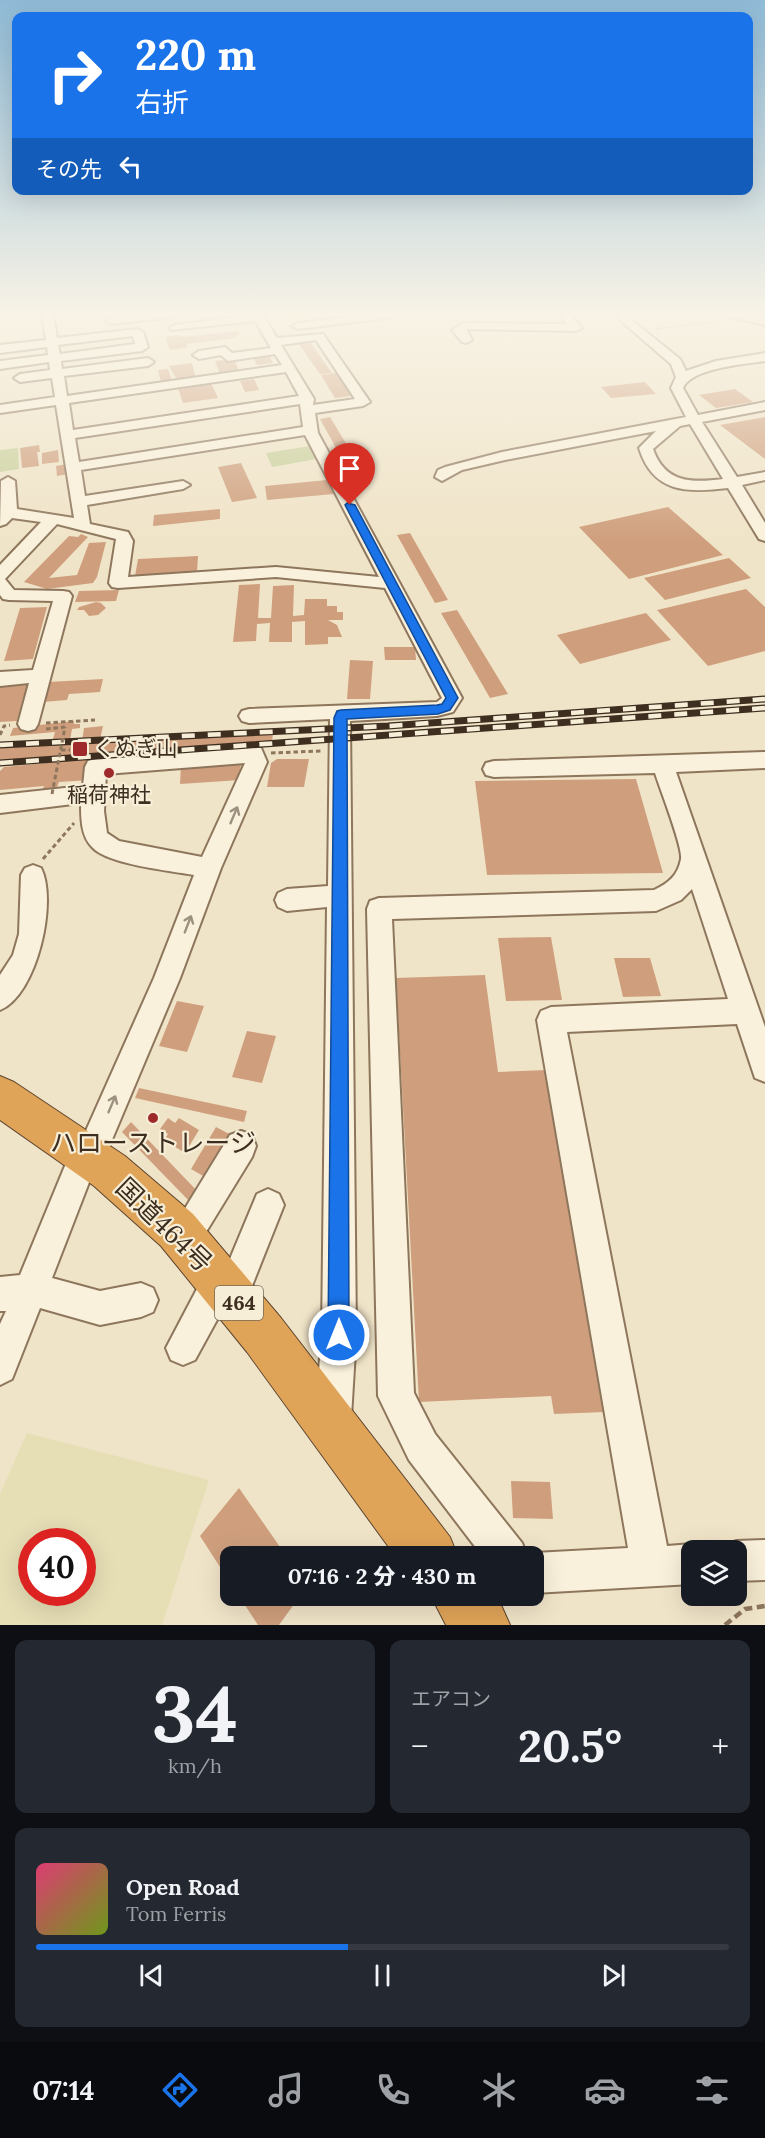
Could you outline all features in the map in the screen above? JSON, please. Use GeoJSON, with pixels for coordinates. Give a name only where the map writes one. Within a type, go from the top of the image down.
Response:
{"type":"FeatureCollection","features":[{"type":"Feature","properties":{"kind":"highway","name":"国道464号"},"geometry":{"type":"LineString","coordinates":[[0,1096],[88,1156],[145,1199],[184,1239],[226,1287],[333,1425],[422,1546]]}},
{"type":"Feature","properties":{"kind":"highway"},"geometry":{"type":"LineString","coordinates":[[467,1606],[481,1625]]}},
{"type":"Feature","properties":{"kind":"street"},"geometry":{"type":"LineString","coordinates":[[60,390],[83,527]]}},
{"type":"Feature","properties":{"kind":"street"},"geometry":{"type":"LineString","coordinates":[[0,409],[62,400],[109,390]]}},
{"type":"Feature","properties":{"kind":"street"},"geometry":{"type":"LineString","coordinates":[[148,390],[155,393],[172,390]]}},
{"type":"Feature","properties":{"kind":"street"},"geometry":{"type":"LineString","coordinates":[[301,390],[308,405],[310,430],[452,698],[450,703],[438,710],[341,735]]}},
{"type":"Feature","properties":{"kind":"street"},"geometry":{"type":"LineString","coordinates":[[79,502],[239,425],[308,405],[363,402],[355,390]]}},
{"type":"Feature","properties":{"kind":"street"},"geometry":{"type":"LineString","coordinates":[[678,390],[687,421],[733,483],[765,536]]}},
{"type":"Feature","properties":{"kind":"street"},"geometry":{"type":"LineString","coordinates":[[442,477],[443,473],[450,469],[488,462],[502,456],[765,406]]}},
{"type":"Feature","properties":{"kind":"street"},"geometry":{"type":"LineString","coordinates":[[687,421],[665,430],[646,448],[647,458],[661,475],[684,484],[707,486],[765,476]]}},
{"type":"Feature","properties":{"kind":"street"},"geometry":{"type":"LineString","coordinates":[[73,466],[174,458],[239,425],[310,430]]}},
{"type":"Feature","properties":{"kind":"street"},"geometry":{"type":"LineString","coordinates":[[68,435],[174,458]]}},
{"type":"Feature","properties":{"kind":"street"},"geometry":{"type":"LineString","coordinates":[[8,481],[3,515],[71,522],[83,527],[118,533],[125,537],[118,583],[276,572],[391,583]]}},
{"type":"Feature","properties":{"kind":"street"},"geometry":{"type":"LineString","coordinates":[[28,724],[63,596],[9,595],[2,572],[53,519]]}},
{"type":"Feature","properties":{"kind":"street"},"geometry":{"type":"LineString","coordinates":[[0,679],[41,676]]}},
{"type":"Feature","properties":{"kind":"street"},"geometry":{"type":"LineString","coordinates":[[249,716],[335,712],[341,735],[339,1335],[333,1425]]}},
{"type":"Feature","properties":{"kind":"street"},"geometry":{"type":"LineString","coordinates":[[0,1367],[16,1291],[105,1120],[167,978],[209,868],[259,753],[96,767],[93,797],[96,835],[102,844],[115,850],[209,868]]}},
{"type":"Feature","properties":{"kind":"street"},"geometry":{"type":"LineString","coordinates":[[494,769],[765,760]]}},
{"type":"Feature","properties":{"kind":"street"},"geometry":{"type":"LineString","coordinates":[[663,765],[765,1068]]}},
{"type":"Feature","properties":{"kind":"street"},"geometry":{"type":"LineString","coordinates":[[0,804],[93,797]]}},
{"type":"Feature","properties":{"kind":"street"},"geometry":{"type":"LineString","coordinates":[[499,1546],[422,1447],[396,1396],[379,909],[656,900],[676,892],[687,880],[694,855]]}},
{"type":"Feature","properties":{"kind":"street"},"geometry":{"type":"LineString","coordinates":[[0,997],[21,966],[29,948],[33,926],[33,875]]}},
{"type":"Feature","properties":{"kind":"street"},"geometry":{"type":"LineString","coordinates":[[286,900],[340,896]]}},
{"type":"Feature","properties":{"kind":"street"},"geometry":{"type":"LineString","coordinates":[[651,1567],[551,1020],[745,1011]]}},
{"type":"Feature","properties":{"kind":"street"},"geometry":{"type":"LineString","coordinates":[[184,1239],[241,1146]]}},
{"type":"Feature","properties":{"kind":"street"},"geometry":{"type":"LineString","coordinates":[[183,1348],[226,1287],[268,1205]]}},
{"type":"Feature","properties":{"kind":"street"},"geometry":{"type":"LineString","coordinates":[[16,1291],[100,1308],[141,1300]]}},
{"type":"Feature","properties":{"kind":"street"},"geometry":{"type":"LineString","coordinates":[[747,1561],[765,1560]]}},
{"type":"Feature","properties":{"kind":"street"},"geometry":{"type":"LineString","coordinates":[[544,1572],[681,1565]]}},
{"type":"Feature","properties":{"kind":"path"},"geometry":{"type":"LineString","coordinates":[[52,794],[65,727]]}},
{"type":"Feature","properties":{"kind":"path"},"geometry":{"type":"LineString","coordinates":[[259,753],[341,735]]}},
{"type":"Feature","properties":{"kind":"path"},"geometry":{"type":"LineString","coordinates":[[61,750],[70,750]]}},
{"type":"Feature","properties":{"kind":"path"},"geometry":{"type":"LineString","coordinates":[[33,875],[36,868],[93,797]]}},
{"type":"Feature","properties":{"kind":"path"},"geometry":{"type":"LineString","coordinates":[[725,1625],[746,1609],[765,1606]]}},
{"type":"Feature","properties":{"kind":"shaded area"},"geometry":{"type":"Polygon","coordinates":[[[27,1433],[209,1480],[162,1625],[0,1625],[0,1494],[27,1433]]]}},
{"type":"Feature","properties":{"kind":"green space"},"geometry":{"type":"Polygon","coordinates":[[[310,446],[317,459],[272,467],[266,453],[310,446]]]}},
{"type":"Feature","properties":{"kind":"green space"},"geometry":{"type":"Polygon","coordinates":[[[18,448],[19,469],[0,472],[0,450],[18,448]]]}},
{"type":"Feature","properties":{"kind":"building"},"geometry":{"type":"Polygon","coordinates":[[[179,390],[214,390],[218,398],[183,403],[179,390]]]}},
{"type":"Feature","properties":{"kind":"building"},"geometry":{"type":"Polygon","coordinates":[[[330,390],[347,390],[351,396],[335,398],[330,390]]]}},
{"type":"Feature","properties":{"kind":"building"},"geometry":{"type":"Polygon","coordinates":[[[604,390],[652,390],[656,394],[611,398],[604,390]]]}},
{"type":"Feature","properties":{"kind":"building"},"geometry":{"type":"Polygon","coordinates":[[[736,390],[753,402],[716,408],[699,395],[736,390]]]}},
{"type":"Feature","properties":{"kind":"building"},"geometry":{"type":"Polygon","coordinates":[[[330,417],[353,455],[341,457],[320,419],[330,417]]]}},
{"type":"Feature","properties":{"kind":"building"},"geometry":{"type":"Polygon","coordinates":[[[765,417],[765,459],[720,425],[765,417]]]}},
{"type":"Feature","properties":{"kind":"building"},"geometry":{"type":"Polygon","coordinates":[[[39,445],[40,452],[37,452],[39,466],[22,468],[20,448],[39,445]]]}},
{"type":"Feature","properties":{"kind":"building"},"geometry":{"type":"Polygon","coordinates":[[[58,450],[59,462],[42,464],[42,453],[58,450]]]}},
{"type":"Feature","properties":{"kind":"building"},"geometry":{"type":"Polygon","coordinates":[[[241,463],[257,498],[232,502],[218,467],[241,463]]]}},
{"type":"Feature","properties":{"kind":"building"},"geometry":{"type":"Polygon","coordinates":[[[67,464],[68,474],[57,476],[56,466],[67,464]]]}},
{"type":"Feature","properties":{"kind":"building"},"geometry":{"type":"Polygon","coordinates":[[[327,480],[334,494],[267,500],[265,486],[327,480]]]}},
{"type":"Feature","properties":{"kind":"building"},"geometry":{"type":"Polygon","coordinates":[[[668,507],[723,555],[629,579],[579,527],[668,507]]]}},
{"type":"Feature","properties":{"kind":"building"},"geometry":{"type":"Polygon","coordinates":[[[220,509],[220,519],[153,526],[154,515],[220,509]]]}},
{"type":"Feature","properties":{"kind":"building"},"geometry":{"type":"Polygon","coordinates":[[[410,533],[448,600],[435,603],[397,535],[410,533]]]}},
{"type":"Feature","properties":{"kind":"building"},"geometry":{"type":"Polygon","coordinates":[[[81,534],[88,537],[49,578],[77,575],[89,543],[106,542],[97,577],[93,583],[47,589],[24,582],[69,536],[78,537],[81,534]]]}},
{"type":"Feature","properties":{"kind":"building"},"geometry":{"type":"Polygon","coordinates":[[[198,556],[197,572],[135,576],[138,559],[198,556]]]}},
{"type":"Feature","properties":{"kind":"building"},"geometry":{"type":"Polygon","coordinates":[[[729,558],[751,578],[665,600],[644,578],[729,558]]]}},
{"type":"Feature","properties":{"kind":"building"},"geometry":{"type":"Polygon","coordinates":[[[260,584],[258,618],[271,618],[273,586],[294,585],[293,616],[304,615],[305,599],[327,599],[327,606],[337,606],[337,612],[343,612],[343,620],[328,620],[337,625],[342,637],[328,637],[328,644],[305,645],[305,621],[292,622],[292,642],[269,642],[270,623],[257,624],[256,641],[233,642],[239,585],[260,584]]]}},
{"type":"Feature","properties":{"kind":"building"},"geometry":{"type":"Polygon","coordinates":[[[746,589],[765,607],[765,651],[708,666],[657,610],[746,589]]]}},
{"type":"Feature","properties":{"kind":"building"},"geometry":{"type":"Polygon","coordinates":[[[119,590],[116,601],[75,602],[79,591],[119,590]]]}},
{"type":"Feature","properties":{"kind":"building"},"geometry":{"type":"Polygon","coordinates":[[[96,602],[106,608],[98,615],[89,616],[84,610],[77,610],[79,607],[96,602]]]}},
{"type":"Feature","properties":{"kind":"building"},"geometry":{"type":"Polygon","coordinates":[[[47,607],[33,659],[4,661],[20,608],[47,607]]]}},
{"type":"Feature","properties":{"kind":"building"},"geometry":{"type":"Polygon","coordinates":[[[457,610],[508,694],[490,698],[441,613],[457,610]]]}},
{"type":"Feature","properties":{"kind":"building"},"geometry":{"type":"Polygon","coordinates":[[[646,613],[671,640],[580,664],[557,635],[646,613]]]}},
{"type":"Feature","properties":{"kind":"building"},"geometry":{"type":"Polygon","coordinates":[[[384,647],[415,647],[416,660],[385,660],[384,647]]]}},
{"type":"Feature","properties":{"kind":"building"},"geometry":{"type":"Polygon","coordinates":[[[350,660],[373,661],[370,699],[347,699],[350,660]]]}},
{"type":"Feature","properties":{"kind":"building"},"geometry":{"type":"Polygon","coordinates":[[[103,679],[100,692],[69,694],[67,700],[43,702],[48,682],[103,679]]]}},
{"type":"Feature","properties":{"kind":"building"},"geometry":{"type":"Polygon","coordinates":[[[11,684],[11,686],[27,685],[17,721],[0,722],[0,685],[11,684]]]}},
{"type":"Feature","properties":{"kind":"building"},"geometry":{"type":"Polygon","coordinates":[[[74,721],[74,724],[80,724],[80,728],[72,729],[70,741],[82,741],[84,728],[103,726],[100,740],[273,731],[272,744],[95,755],[89,780],[59,782],[56,790],[42,791],[44,786],[0,790],[0,771],[4,767],[46,763],[47,758],[0,761],[0,745],[52,742],[55,732],[10,736],[13,728],[74,721]]]}},
{"type":"Feature","properties":{"kind":"building"},"geometry":{"type":"Polygon","coordinates":[[[277,759],[309,759],[304,787],[267,787],[271,763],[277,759]]]}},
{"type":"Feature","properties":{"kind":"building"},"geometry":{"type":"Polygon","coordinates":[[[241,760],[240,780],[180,784],[181,764],[241,760]]]}},
{"type":"Feature","properties":{"kind":"building"},"geometry":{"type":"Polygon","coordinates":[[[636,779],[663,873],[487,875],[475,781],[636,779]]]}},
{"type":"Feature","properties":{"kind":"building"},"geometry":{"type":"Polygon","coordinates":[[[551,937],[562,1000],[506,1001],[498,938],[551,937]]]}},
{"type":"Feature","properties":{"kind":"building"},"geometry":{"type":"Polygon","coordinates":[[[614,958],[650,958],[661,996],[623,997],[614,958]]]}},
{"type":"Feature","properties":{"kind":"building"},"geometry":{"type":"Polygon","coordinates":[[[485,975],[498,1072],[547,1070],[605,1412],[554,1414],[551,1396],[419,1402],[396,978],[485,975]]]}},
{"type":"Feature","properties":{"kind":"building"},"geometry":{"type":"Polygon","coordinates":[[[177,1001],[204,1006],[187,1052],[159,1046],[177,1001]]]}},
{"type":"Feature","properties":{"kind":"building"},"geometry":{"type":"Polygon","coordinates":[[[247,1031],[276,1036],[262,1083],[232,1077],[247,1031]]]}},
{"type":"Feature","properties":{"kind":"building"},"geometry":{"type":"Polygon","coordinates":[[[139,1088],[247,1111],[244,1122],[135,1098],[139,1088]]]}},
{"type":"Feature","properties":{"kind":"building"},"geometry":{"type":"Polygon","coordinates":[[[168,1118],[175,1123],[179,1118],[199,1130],[185,1153],[164,1140],[168,1134],[160,1129],[168,1118]]]}},
{"type":"Feature","properties":{"kind":"building"},"geometry":{"type":"Polygon","coordinates":[[[131,1122],[201,1195],[193,1205],[122,1132],[131,1122]]]}},
{"type":"Feature","properties":{"kind":"building"},"geometry":{"type":"Polygon","coordinates":[[[216,1127],[235,1137],[210,1180],[191,1169],[216,1127]]]}},
{"type":"Feature","properties":{"kind":"building"},"geometry":{"type":"Polygon","coordinates":[[[511,1481],[550,1482],[553,1519],[513,1518],[511,1481]]]}},
{"type":"Feature","properties":{"kind":"building"},"geometry":{"type":"Polygon","coordinates":[[[239,1488],[279,1546],[220,1546],[220,1567],[200,1536],[239,1488]]]}},
{"type":"Feature","properties":{"kind":"building"},"geometry":{"type":"Polygon","coordinates":[[[246,1606],[293,1606],[279,1625],[258,1625],[246,1606]]]}},
{"type":"Feature","properties":{"kind":"railway"},"geometry":{"type":"LineString","coordinates":[[0,745],[388,726],[765,699]]}},
{"type":"Feature","properties":{"kind":"railway"},"geometry":{"type":"LineString","coordinates":[[0,763],[765,708]]}},
{"type":"Feature","properties":{"kind":"place","name":"くぬぎ山"},"geometry":{"type":"Point","coordinates":[80,749]}},
{"type":"Feature","properties":{"kind":"place","name":"稲荷神社"},"geometry":{"type":"Point","coordinates":[109,773]}},
{"type":"Feature","properties":{"kind":"place","name":"ハローストレージ"},"geometry":{"type":"Point","coordinates":[153,1118]}},
{"type":"Feature","properties":{"kind":"route"},"geometry":{"type":"LineString","coordinates":[[339,1335],[340,718],[341,714],[438,710],[446,707],[452,698],[350,505]]}}]}
